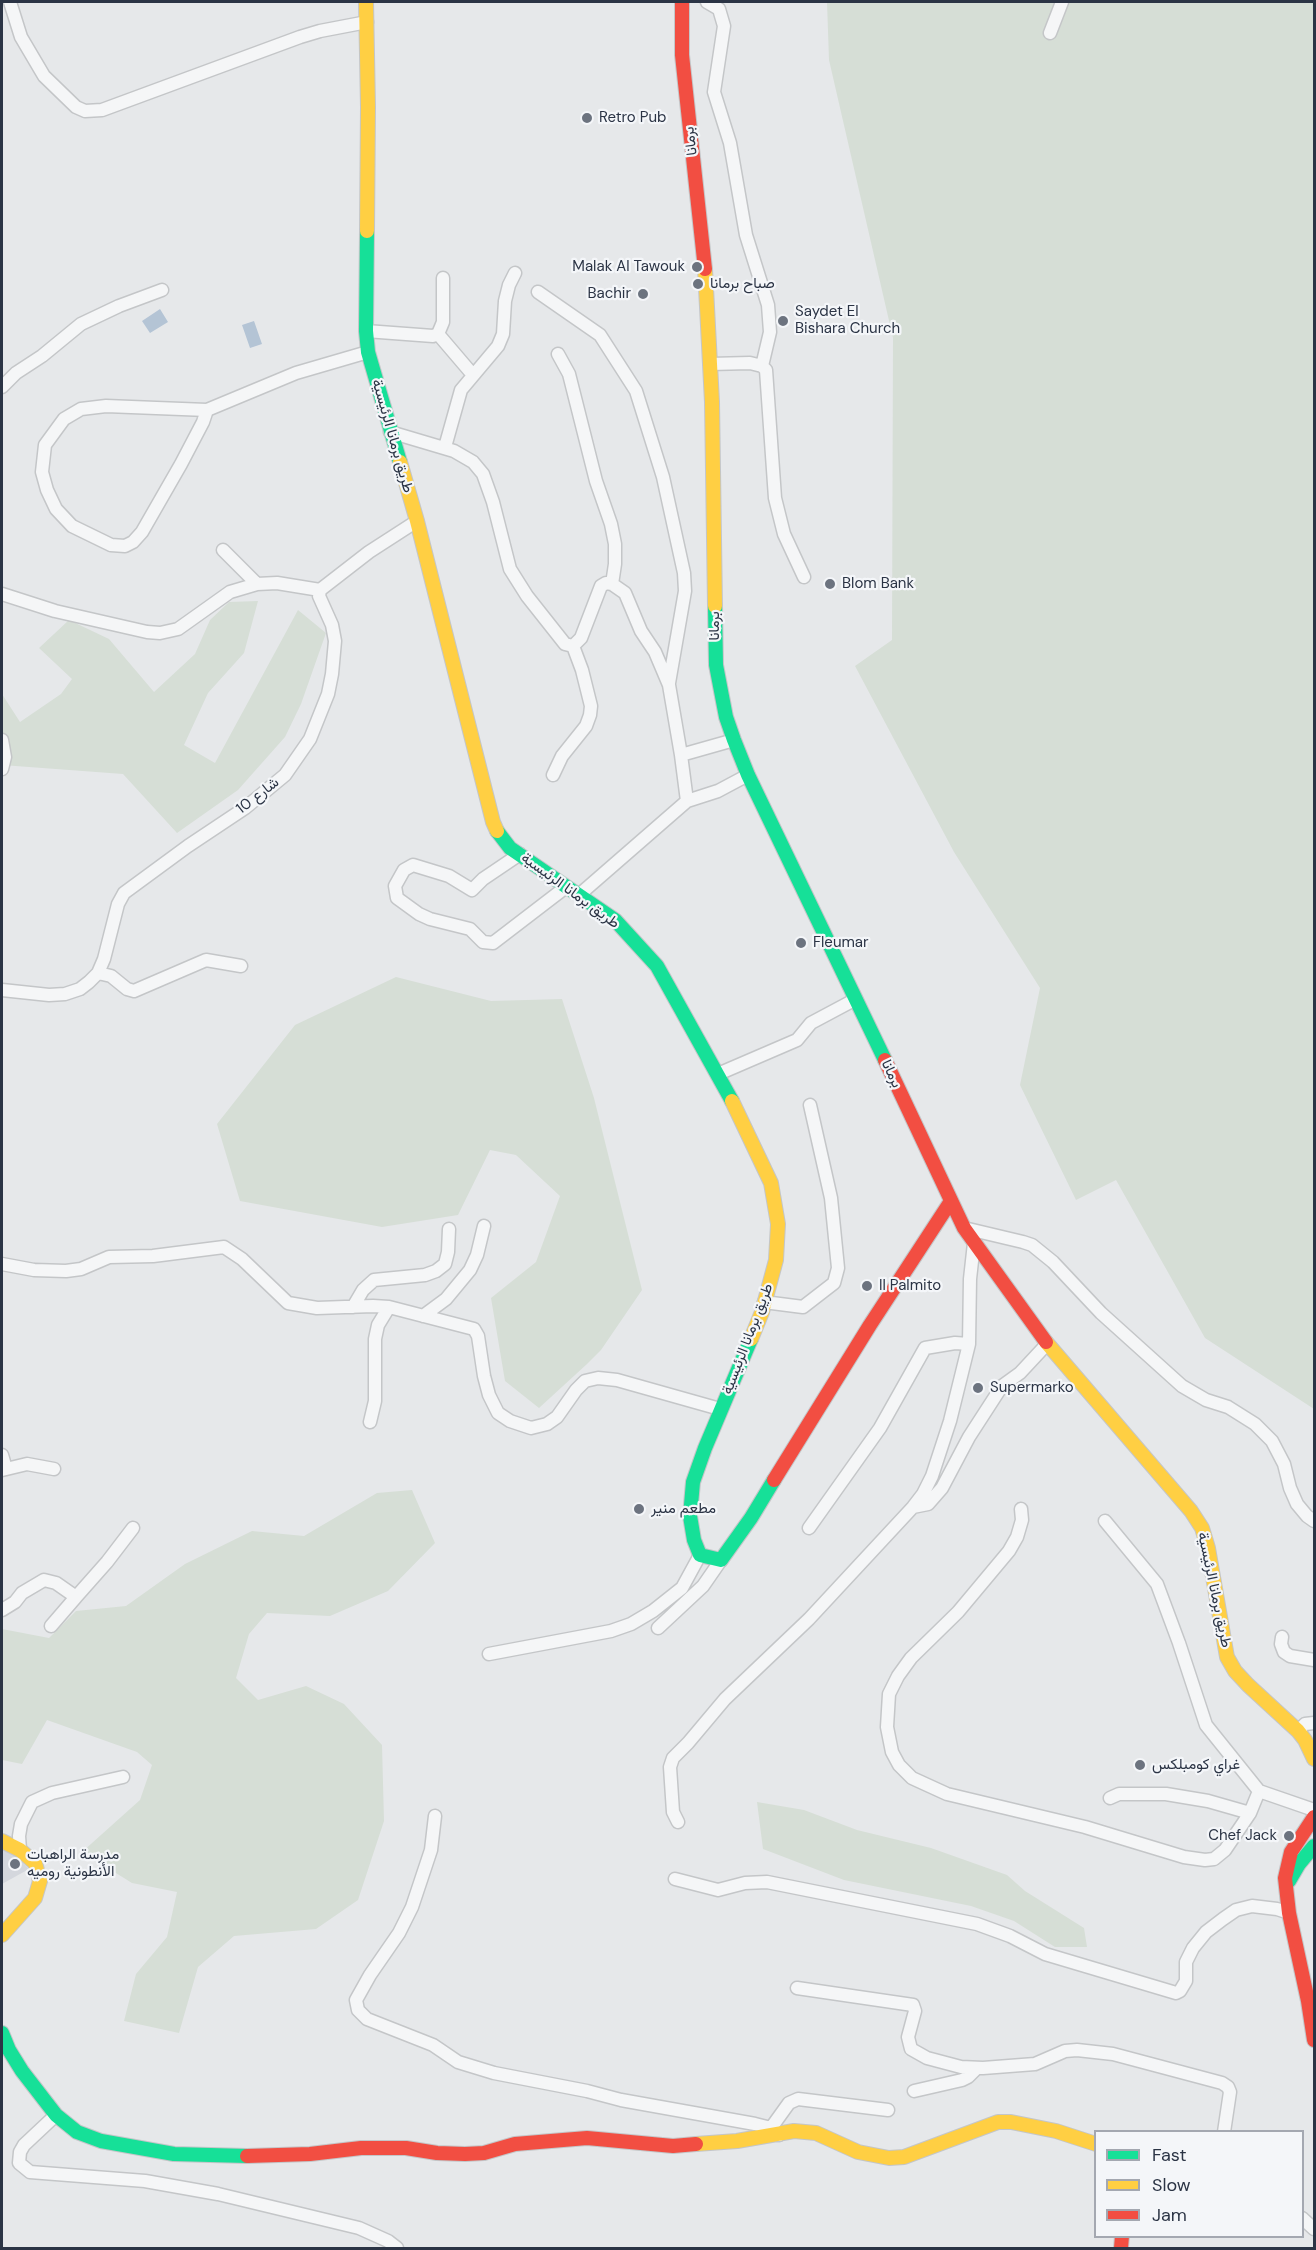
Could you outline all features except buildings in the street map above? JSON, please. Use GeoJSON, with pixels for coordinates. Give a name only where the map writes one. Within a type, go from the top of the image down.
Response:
{"type":"FeatureCollection","features":[{"type":"Feature","properties":{"kind":"street"},"geometry":{"type":"LineString","coordinates":[[10,2],[21,37],[44,76],[76,107],[85,111],[102,110],[300,37],[367,22]]}},
{"type":"Feature","properties":{"kind":"street","name":"طريق برمانا الرئيسية"},"geometry":{"type":"LineString","coordinates":[[366,2],[366,331],[368,352],[417,521],[493,822],[500,837],[520,854],[615,920],[657,966],[681,1005],[771,1183],[778,1224],[776,1260],[764,1302],[739,1370],[720,1409],[693,1482],[690,1516],[694,1540],[700,1555]]}},
{"type":"Feature","properties":{"kind":"street","name":"برمانا"},"geometry":{"type":"LineString","coordinates":[[682,2],[682,55],[702,236],[710,364],[716,544],[717,665],[726,717],[748,775],[951,1201]]}},
{"type":"Feature","properties":{"kind":"street"},"geometry":{"type":"LineString","coordinates":[[707,2],[719,9],[724,26],[714,92],[730,143],[746,235],[768,305],[770,332],[762,366]]}},
{"type":"Feature","properties":{"kind":"street"},"geometry":{"type":"LineString","coordinates":[[1050,33],[1062,2]]}},
{"type":"Feature","properties":{"kind":"street"},"geometry":{"type":"LineString","coordinates":[[445,447],[461,390],[498,346],[503,334],[505,301],[515,273]]}},
{"type":"Feature","properties":{"kind":"street"},"geometry":{"type":"LineString","coordinates":[[366,331],[433,336],[438,334],[443,322],[443,278]]}},
{"type":"Feature","properties":{"kind":"street"},"geometry":{"type":"LineString","coordinates":[[2,387],[16,373],[42,356],[81,324],[119,306],[162,290]]}},
{"type":"Feature","properties":{"kind":"street"},"geometry":{"type":"LineString","coordinates":[[538,292],[600,335],[636,391],[663,477],[684,573],[685,591],[669,685]]}},
{"type":"Feature","properties":{"kind":"street"},"geometry":{"type":"LineString","coordinates":[[438,334],[473,375]]}},
{"type":"Feature","properties":{"kind":"street"},"geometry":{"type":"LineString","coordinates":[[207,410],[181,464],[134,542],[125,546],[111,545],[72,526],[56,509],[42,472],[45,445],[64,419],[81,409],[106,406],[207,410],[296,373],[368,352]]}},
{"type":"Feature","properties":{"kind":"street"},"geometry":{"type":"LineString","coordinates":[[558,354],[569,374],[596,481],[611,524],[615,544],[612,584]]}},
{"type":"Feature","properties":{"kind":"street"},"geometry":{"type":"LineString","coordinates":[[710,364],[750,363],[762,366],[766,370],[769,385],[775,498],[784,534],[804,577]]}},
{"type":"Feature","properties":{"kind":"street"},"geometry":{"type":"LineString","coordinates":[[390,432],[445,447],[462,454],[473,462],[483,474],[493,502],[510,569],[543,618],[565,645],[573,646]]}},
{"type":"Feature","properties":{"kind":"street"},"geometry":{"type":"LineString","coordinates":[[2,594],[56,611],[160,633],[178,629],[230,591],[257,584],[277,583],[320,590],[369,552],[417,521]]}},
{"type":"Feature","properties":{"kind":"street"},"geometry":{"type":"LineString","coordinates":[[223,550],[257,584]]}},
{"type":"Feature","properties":{"kind":"street"},"geometry":{"type":"LineString","coordinates":[[573,646],[581,638],[600,586],[606,583],[612,584],[625,593],[669,685],[687,801]]}},
{"type":"Feature","properties":{"kind":"street","name":"شارع 10"},"geometry":{"type":"LineString","coordinates":[[98,973],[104,959],[118,904],[124,893],[268,790],[285,775],[310,739],[328,694],[334,655],[332,625],[321,602],[320,590]]}},
{"type":"Feature","properties":{"kind":"street"},"geometry":{"type":"LineString","coordinates":[[553,775],[562,756],[586,726],[590,715],[591,706],[573,646]]}},
{"type":"Feature","properties":{"kind":"street"},"geometry":{"type":"LineString","coordinates":[[2,740],[5,751],[2,769]]}},
{"type":"Feature","properties":{"kind":"street"},"geometry":{"type":"LineString","coordinates":[[681,755],[734,740]]}},
{"type":"Feature","properties":{"kind":"street"},"geometry":{"type":"LineString","coordinates":[[579,895],[687,801],[718,791],[748,775]]}},
{"type":"Feature","properties":{"kind":"street"},"geometry":{"type":"LineString","coordinates":[[520,854],[483,879],[472,890],[449,876],[413,865],[404,870],[395,885],[397,898],[430,920],[460,925],[470,929],[483,942],[493,943],[566,887]]}},
{"type":"Feature","properties":{"kind":"street"},"geometry":{"type":"LineString","coordinates":[[2,990],[49,996],[65,994],[80,989],[98,973],[111,976],[134,991],[206,960],[241,966]]}},
{"type":"Feature","properties":{"kind":"street"},"geometry":{"type":"LineString","coordinates":[[717,1074],[797,1040],[811,1023],[856,999]]}},
{"type":"Feature","properties":{"kind":"street"},"geometry":{"type":"LineString","coordinates":[[764,1302],[803,1307],[834,1283],[838,1268],[831,1198],[810,1105]]}},
{"type":"Feature","properties":{"kind":"street"},"geometry":{"type":"LineString","coordinates":[[658,1628],[703,1586],[751,1518],[870,1325],[951,1201]]}},
{"type":"Feature","properties":{"kind":"street","name":"طريق برمانا الرئيسية"},"geometry":{"type":"LineString","coordinates":[[951,1201],[963,1228],[1047,1344],[1191,1511],[1202,1528],[1208,1548],[1227,1657],[1235,1671],[1248,1685],[1298,1731],[1314,1759]]}},
{"type":"Feature","properties":{"kind":"street"},"geometry":{"type":"LineString","coordinates":[[423,1316],[446,1299],[470,1270],[477,1255],[484,1226]]}},
{"type":"Feature","properties":{"kind":"street"},"geometry":{"type":"LineString","coordinates":[[963,1228],[1032,1245],[1053,1262],[1101,1313],[1182,1386],[1206,1400],[1228,1407],[1255,1424],[1272,1441],[1284,1464],[1297,1504],[1314,1521]]}},
{"type":"Feature","properties":{"kind":"street"},"geometry":{"type":"LineString","coordinates":[[353,1307],[363,1290],[374,1280],[425,1275],[445,1264],[449,1229]]}},
{"type":"Feature","properties":{"kind":"street"},"geometry":{"type":"LineString","coordinates":[[678,1822],[673,1812],[670,1767],[672,1758],[688,1743],[724,1699],[809,1619],[913,1508],[923,1494],[936,1466],[969,1344],[970,1279],[974,1243]]}},
{"type":"Feature","properties":{"kind":"street"},"geometry":{"type":"LineString","coordinates":[[2,1264],[34,1270],[66,1271],[81,1269],[109,1257],[153,1256],[224,1247],[242,1259],[288,1304],[317,1308],[389,1307],[474,1329],[478,1336],[489,1395],[498,1413],[510,1421],[531,1428],[547,1424],[557,1417],[585,1381],[598,1378],[617,1380],[720,1409]]}},
{"type":"Feature","properties":{"kind":"street"},"geometry":{"type":"LineString","coordinates":[[370,1422],[375,1394],[375,1340],[378,1325],[389,1307]]}},
{"type":"Feature","properties":{"kind":"street"},"geometry":{"type":"LineString","coordinates":[[809,1528],[880,1428],[925,1348],[955,1343],[969,1344]]}},
{"type":"Feature","properties":{"kind":"street"},"geometry":{"type":"LineString","coordinates":[[913,1508],[928,1504],[942,1488],[969,1437],[1002,1386],[1020,1373],[1047,1344]]}},
{"type":"Feature","properties":{"kind":"street"},"geometry":{"type":"LineString","coordinates":[[2,1455],[4,1470],[27,1464],[54,1469]]}},
{"type":"Feature","properties":{"kind":"street"},"geometry":{"type":"LineString","coordinates":[[1021,1509],[1022,1520],[1017,1537],[1009,1551],[958,1612],[910,1658],[897,1676],[889,1694],[887,1727],[892,1752],[899,1765],[912,1778],[947,1794],[1085,1827],[1175,1855],[1204,1860],[1214,1859],[1225,1850],[1250,1813],[1259,1791]]}},
{"type":"Feature","properties":{"kind":"street"},"geometry":{"type":"LineString","coordinates":[[1105,1521],[1157,1584],[1206,1725],[1259,1791],[1314,1810]]}},
{"type":"Feature","properties":{"kind":"street"},"geometry":{"type":"LineString","coordinates":[[51,1626],[107,1562],[133,1528]]}},
{"type":"Feature","properties":{"kind":"street"},"geometry":{"type":"LineString","coordinates":[[489,1654],[611,1631],[631,1624],[653,1611],[682,1588],[700,1555],[721,1560]]}},
{"type":"Feature","properties":{"kind":"street"},"geometry":{"type":"LineString","coordinates":[[2,1610],[15,1602],[22,1593],[44,1580],[56,1583],[76,1597]]}},
{"type":"Feature","properties":{"kind":"street"},"geometry":{"type":"LineString","coordinates":[[1282,1637],[1281,1644],[1284,1652],[1290,1656],[1314,1660]]}},
{"type":"Feature","properties":{"kind":"street"},"geometry":{"type":"LineString","coordinates":[[1298,1731],[1305,1724],[1314,1723]]}},
{"type":"Feature","properties":{"kind":"street"},"geometry":{"type":"LineString","coordinates":[[20,1850],[21,1824],[32,1802],[52,1793],[123,1777]]}},
{"type":"Feature","properties":{"kind":"street"},"geometry":{"type":"LineString","coordinates":[[1110,1798],[1119,1794],[1166,1794],[1208,1801],[1250,1813]]}},
{"type":"Feature","properties":{"kind":"street"},"geometry":{"type":"LineString","coordinates":[[435,1816],[431,1850],[412,1906],[399,1933],[356,2000],[358,2010],[367,2019],[433,2044],[458,2062],[494,2073],[775,2132]]}},
{"type":"Feature","properties":{"kind":"street"},"geometry":{"type":"LineString","coordinates":[[1314,1817],[1291,1852],[1286,1887],[1314,2040]]}},
{"type":"Feature","properties":{"kind":"street"},"geometry":{"type":"LineString","coordinates":[[2,1841],[20,1850],[35,1863],[40,1881],[35,1898],[2,1935]]}},
{"type":"Feature","properties":{"kind":"street"},"geometry":{"type":"LineString","coordinates":[[1286,1887],[1299,1864],[1314,1846]]}},
{"type":"Feature","properties":{"kind":"street"},"geometry":{"type":"LineString","coordinates":[[675,1879],[718,1890],[745,1882],[767,1882],[977,1924],[1010,1936],[1045,1954],[1176,1993],[1186,1981],[1186,1962],[1193,1948],[1206,1932],[1223,1919],[1236,1910],[1252,1906],[1289,1913]]}},
{"type":"Feature","properties":{"kind":"street"},"geometry":{"type":"LineString","coordinates":[[797,1988],[913,2005],[915,2011],[908,2037],[911,2049],[927,2058],[961,2067],[1035,2064],[1065,2051],[1077,2050],[1113,2054],[1222,2083],[1228,2087],[1229,2102],[1224,2130]]}},
{"type":"Feature","properties":{"kind":"street"},"geometry":{"type":"LineString","coordinates":[[2,2032],[5,2051],[56,2115],[77,2132],[101,2141],[174,2154],[215,2156],[310,2154],[361,2148],[406,2148],[437,2153],[465,2154],[515,2144],[587,2138],[673,2146],[706,2145],[775,2132],[794,2131],[816,2133],[858,2152],[889,2158],[904,2157],[935,2148],[998,2122],[1011,2122],[1077,2137],[1094,2144]]}},
{"type":"Feature","properties":{"kind":"street"},"geometry":{"type":"LineString","coordinates":[[914,2091],[962,2079],[977,2068]]}},
{"type":"Feature","properties":{"kind":"street"},"geometry":{"type":"LineString","coordinates":[[775,2132],[789,2103],[798,2099],[888,2110]]}},
{"type":"Feature","properties":{"kind":"street"},"geometry":{"type":"LineString","coordinates":[[56,2115],[24,2145],[20,2152],[19,2163],[30,2172],[145,2181],[218,2194],[359,2228],[398,2248]]}},
{"type":"Feature","properties":{"kind":"shaded area"},"geometry":{"type":"Polygon","coordinates":[[[827,2],[1314,2],[1314,1409],[1205,1338],[1116,1180],[1076,1200],[1020,1085],[1040,988],[954,852],[855,666],[892,640],[893,338],[829,60],[827,2]]]}},
{"type":"Feature","properties":{"kind":"shaded area"},"geometry":{"type":"Polygon","coordinates":[[[258,601],[244,653],[208,693],[184,745],[215,763],[298,610],[326,633],[301,704],[285,737],[238,790],[177,833],[123,774],[2,765],[2,694],[20,722],[61,694],[72,679],[39,648],[69,620],[109,639],[154,692],[195,654],[210,620],[229,602],[258,601]]]}},
{"type":"Feature","properties":{"kind":"shaded area"},"geometry":{"type":"Polygon","coordinates":[[[396,977],[491,1001],[562,999],[594,1098],[642,1290],[601,1350],[539,1408],[505,1381],[491,1298],[536,1262],[560,1196],[516,1155],[490,1150],[458,1215],[382,1227],[240,1201],[217,1124],[295,1025],[396,977]]]}},
{"type":"Feature","properties":{"kind":"shaded area"},"geometry":{"type":"Polygon","coordinates":[[[412,1490],[435,1543],[388,1591],[330,1616],[267,1613],[249,1634],[236,1678],[258,1700],[306,1686],[344,1704],[382,1745],[384,1821],[358,1900],[316,1929],[234,1936],[198,1967],[179,2033],[124,2021],[136,1974],[167,1937],[177,1892],[132,1883],[82,1852],[140,1800],[152,1765],[137,1752],[47,1720],[22,1764],[2,1760],[2,1629],[49,1638],[76,1611],[126,1606],[185,1564],[252,1531],[304,1536],[377,1493],[412,1490]]]}},
{"type":"Feature","properties":{"kind":"shaded area"},"geometry":{"type":"Polygon","coordinates":[[[757,1802],[804,1810],[857,1830],[931,1848],[1007,1875],[1025,1891],[1084,1928],[1087,1947],[1055,1947],[1014,1921],[971,1906],[844,1880],[763,1849],[757,1802]]]}},
{"type":"Feature","properties":{"kind":"shaded area","name":"مدرسة الراهبات الأنطونية روميه"},"geometry":{"type":"Polygon","coordinates":[[[2,1844],[29,1869],[2,1884],[2,1844]]]}},
{"type":"Feature","properties":{"kind":"water"},"geometry":{"type":"Polygon","coordinates":[[[160,309],[168,322],[150,333],[142,321],[160,309]]]}},
{"type":"Feature","properties":{"kind":"water"},"geometry":{"type":"Polygon","coordinates":[[[254,321],[262,344],[250,348],[242,325],[254,321]]]}},
{"type":"Feature","properties":{"kind":"traffic: fast"},"geometry":{"type":"LineString","coordinates":[[367,231],[366,331],[368,352],[400,462]]}},
{"type":"Feature","properties":{"kind":"traffic: fast"},"geometry":{"type":"LineString","coordinates":[[715,606],[716,665],[726,717],[734,740],[748,775],[885,1060]]}},
{"type":"Feature","properties":{"kind":"traffic: fast"},"geometry":{"type":"LineString","coordinates":[[497,831],[510,848],[615,920],[657,966],[732,1101]]}},
{"type":"Feature","properties":{"kind":"traffic: fast"},"geometry":{"type":"LineString","coordinates":[[751,1339],[693,1482],[690,1516],[694,1540],[700,1555],[721,1560],[751,1518],[774,1480]]}},
{"type":"Feature","properties":{"kind":"traffic: fast"},"geometry":{"type":"LineString","coordinates":[[1289,1881],[1314,1846]]}},
{"type":"Feature","properties":{"kind":"traffic: fast"},"geometry":{"type":"LineString","coordinates":[[2,2033],[22,2071],[56,2115],[77,2132],[101,2141],[174,2154],[247,2156]]}},
{"type":"Feature","properties":{"kind":"traffic: slow"},"geometry":{"type":"LineString","coordinates":[[366,2],[367,231]]}},
{"type":"Feature","properties":{"kind":"traffic: slow"},"geometry":{"type":"LineString","coordinates":[[705,269],[712,402],[715,606]]}},
{"type":"Feature","properties":{"kind":"traffic: slow"},"geometry":{"type":"LineString","coordinates":[[400,462],[497,831]]}},
{"type":"Feature","properties":{"kind":"traffic: slow"},"geometry":{"type":"LineString","coordinates":[[732,1101],[771,1183],[778,1224],[776,1260],[762,1312],[751,1339]]}},
{"type":"Feature","properties":{"kind":"traffic: slow"},"geometry":{"type":"LineString","coordinates":[[1046,1342],[1191,1511],[1202,1528],[1208,1548],[1227,1657],[1235,1671],[1248,1685],[1298,1731],[1314,1759]]}},
{"type":"Feature","properties":{"kind":"traffic: slow"},"geometry":{"type":"LineString","coordinates":[[2,1841],[20,1850],[35,1863],[40,1881],[35,1898],[2,1935]]}},
{"type":"Feature","properties":{"kind":"traffic: slow"},"geometry":{"type":"LineString","coordinates":[[696,2144],[737,2141],[794,2131],[816,2133],[858,2152],[889,2158],[904,2157],[998,2122],[1011,2122],[1056,2131],[1094,2143]]}},
{"type":"Feature","properties":{"kind":"traffic: jam"},"geometry":{"type":"LineString","coordinates":[[682,2],[682,55],[705,269]]}},
{"type":"Feature","properties":{"kind":"traffic: jam"},"geometry":{"type":"LineString","coordinates":[[885,1060],[964,1228],[1046,1342]]}},
{"type":"Feature","properties":{"kind":"traffic: jam"},"geometry":{"type":"LineString","coordinates":[[774,1480],[870,1325],[951,1201]]}},
{"type":"Feature","properties":{"kind":"traffic: jam"},"geometry":{"type":"LineString","coordinates":[[1314,1817],[1291,1852],[1285,1878],[1289,1913],[1314,2040]]}},
{"type":"Feature","properties":{"kind":"traffic: jam"},"geometry":{"type":"LineString","coordinates":[[247,2156],[310,2154],[361,2148],[406,2148],[437,2153],[484,2153],[515,2144],[587,2138],[673,2146],[696,2144]]}},
{"type":"Feature","properties":{"kind":"traffic: jam"},"geometry":{"type":"LineString","coordinates":[[1121,2248],[1122,2238]]}},
{"type":"Feature","properties":{"kind":"place","name":"Retro Pub"},"geometry":{"type":"Point","coordinates":[587,118]}},
{"type":"Feature","properties":{"kind":"place","name":"Malak Al Tawouk"},"geometry":{"type":"Point","coordinates":[697,267]}},
{"type":"Feature","properties":{"kind":"place","name":"صباح برمانا"},"geometry":{"type":"Point","coordinates":[698,284]}},
{"type":"Feature","properties":{"kind":"place","name":"Bachir"},"geometry":{"type":"Point","coordinates":[643,294]}},
{"type":"Feature","properties":{"kind":"place","name":"Saydet El Bishara Church"},"geometry":{"type":"Point","coordinates":[783,321]}},
{"type":"Feature","properties":{"kind":"place","name":"Blom Bank"},"geometry":{"type":"Point","coordinates":[830,584]}},
{"type":"Feature","properties":{"kind":"place","name":"Fleumar"},"geometry":{"type":"Point","coordinates":[801,943]}},
{"type":"Feature","properties":{"kind":"place","name":"Il Palmito"},"geometry":{"type":"Point","coordinates":[867,1286]}},
{"type":"Feature","properties":{"kind":"place","name":"Supermarko"},"geometry":{"type":"Point","coordinates":[978,1388]}},
{"type":"Feature","properties":{"kind":"place","name":"مطعم منير"},"geometry":{"type":"Point","coordinates":[639,1509]}},
{"type":"Feature","properties":{"kind":"place","name":"غراي كومبلكس"},"geometry":{"type":"Point","coordinates":[1140,1765]}},
{"type":"Feature","properties":{"kind":"place","name":"Chef Jack"},"geometry":{"type":"Point","coordinates":[1289,1836]}},
{"type":"Feature","properties":{"kind":"place","name":"مدرسة الراهبات الأنطونية روميه"},"geometry":{"type":"Point","coordinates":[15,1864]}}]}
